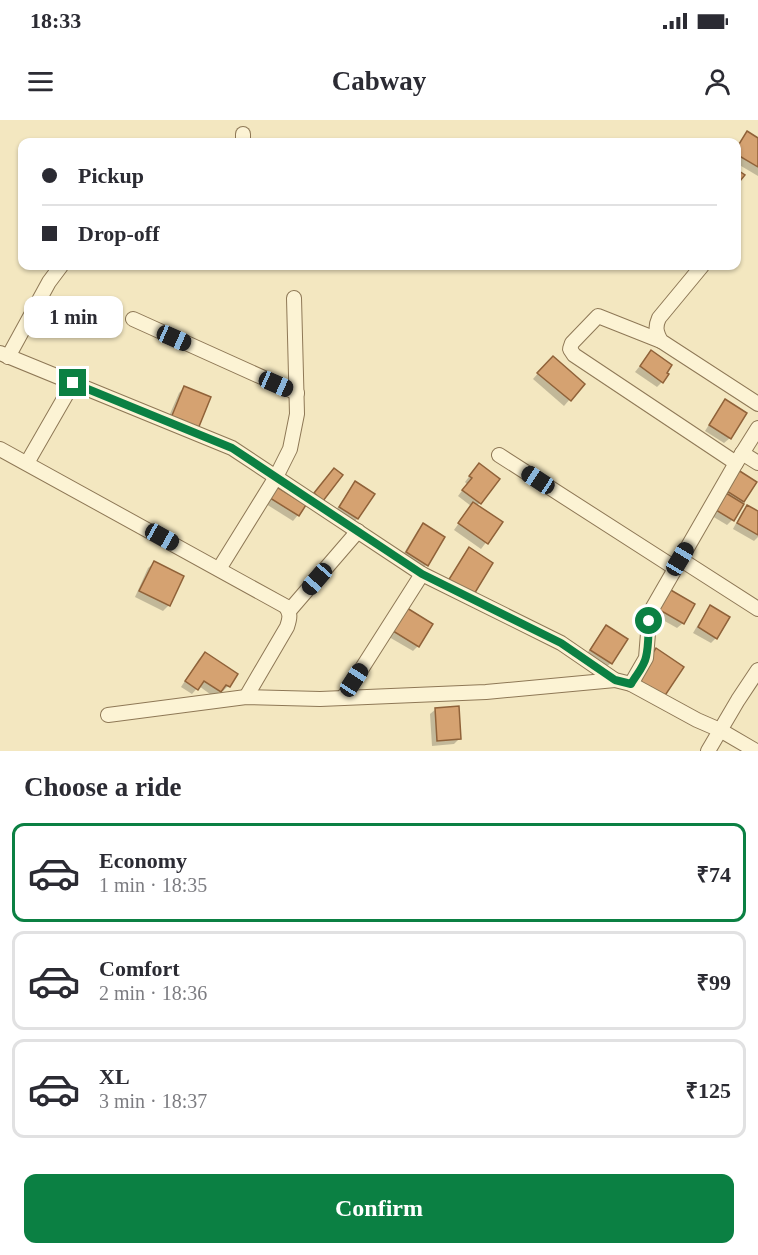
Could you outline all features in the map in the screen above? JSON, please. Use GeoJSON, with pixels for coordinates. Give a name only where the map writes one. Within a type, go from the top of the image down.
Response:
{"type":"FeatureCollection","features":[{"type":"Feature","properties":{"kind":"street"},"geometry":{"type":"LineString","coordinates":[[58,270],[4,355],[232,448],[422,574],[561,643],[615,680]]}},
{"type":"Feature","properties":{"kind":"street"},"geometry":{"type":"LineString","coordinates":[[661,341],[656,326],[659,318],[699,270]]}},
{"type":"Feature","properties":{"kind":"street"},"geometry":{"type":"LineString","coordinates":[[219,569],[291,449],[297,414],[294,298]]}},
{"type":"Feature","properties":{"kind":"street"},"geometry":{"type":"LineString","coordinates":[[758,404],[661,341],[598,316],[572,343],[570,349],[574,355],[739,458],[758,464]]}},
{"type":"Feature","properties":{"kind":"street"},"geometry":{"type":"LineString","coordinates":[[134,319],[297,393]]}},
{"type":"Feature","properties":{"kind":"street"},"geometry":{"type":"LineString","coordinates":[[27,464],[73,383]]}},
{"type":"Feature","properties":{"kind":"street"},"geometry":{"type":"LineString","coordinates":[[631,684],[646,658],[652,609],[758,428]]}},
{"type":"Feature","properties":{"kind":"street"},"geometry":{"type":"LineString","coordinates":[[0,449],[285,606],[290,617],[287,627],[246,697]]}},
{"type":"Feature","properties":{"kind":"street"},"geometry":{"type":"LineString","coordinates":[[499,455],[678,564],[758,609]]}},
{"type":"Feature","properties":{"kind":"street"},"geometry":{"type":"LineString","coordinates":[[289,611],[358,531]]}},
{"type":"Feature","properties":{"kind":"street"},"geometry":{"type":"LineString","coordinates":[[343,698],[422,574]]}},
{"type":"Feature","properties":{"kind":"street"},"geometry":{"type":"LineString","coordinates":[[708,751],[758,670]]}},
{"type":"Feature","properties":{"kind":"street"},"geometry":{"type":"LineString","coordinates":[[108,715],[246,697],[320,699],[486,692],[615,680],[631,684],[756,751]]}},
{"type":"Feature","properties":{"kind":"building"},"geometry":{"type":"Polygon","coordinates":[[[747,131],[758,138],[758,167],[741,157],[741,141],[747,131]]]}},
{"type":"Feature","properties":{"kind":"building"},"geometry":{"type":"Polygon","coordinates":[[[651,350],[672,365],[663,383],[640,366],[651,350]]]}},
{"type":"Feature","properties":{"kind":"building"},"geometry":{"type":"Polygon","coordinates":[[[553,356],[585,384],[571,401],[537,373],[553,356]]]}},
{"type":"Feature","properties":{"kind":"building"},"geometry":{"type":"Polygon","coordinates":[[[184,386],[211,397],[198,429],[171,418],[184,386]]]}},
{"type":"Feature","properties":{"kind":"building"},"geometry":{"type":"Polygon","coordinates":[[[725,399],[747,413],[731,439],[709,425],[725,399]]]}},
{"type":"Feature","properties":{"kind":"building"},"geometry":{"type":"Polygon","coordinates":[[[479,463],[500,479],[481,504],[462,490],[472,478],[469,476],[479,463]]]}},
{"type":"Feature","properties":{"kind":"building"},"geometry":{"type":"Polygon","coordinates":[[[334,468],[343,475],[323,501],[314,493],[334,468]]]}},
{"type":"Feature","properties":{"kind":"building"},"geometry":{"type":"Polygon","coordinates":[[[735,468],[757,482],[744,502],[722,488],[735,468]]]}},
{"type":"Feature","properties":{"kind":"building"},"geometry":{"type":"Polygon","coordinates":[[[355,481],[375,494],[358,519],[339,507],[355,481]]]}},
{"type":"Feature","properties":{"kind":"building"},"geometry":{"type":"Polygon","coordinates":[[[277,487],[306,505],[299,516],[270,498],[277,487]]]}},
{"type":"Feature","properties":{"kind":"building"},"geometry":{"type":"Polygon","coordinates":[[[721,490],[744,504],[734,521],[711,507],[721,490]]]}},
{"type":"Feature","properties":{"kind":"building"},"geometry":{"type":"Polygon","coordinates":[[[473,502],[503,522],[488,544],[458,523],[473,502]]]}},
{"type":"Feature","properties":{"kind":"building"},"geometry":{"type":"Polygon","coordinates":[[[747,505],[758,511],[758,535],[737,523],[747,505]]]}},
{"type":"Feature","properties":{"kind":"building"},"geometry":{"type":"Polygon","coordinates":[[[423,523],[445,537],[428,566],[406,552],[423,523]]]}},
{"type":"Feature","properties":{"kind":"building"},"geometry":{"type":"Polygon","coordinates":[[[469,547],[493,563],[473,596],[448,581],[469,547]]]}},
{"type":"Feature","properties":{"kind":"building"},"geometry":{"type":"Polygon","coordinates":[[[154,561],[184,576],[170,606],[139,591],[154,561]]]}},
{"type":"Feature","properties":{"kind":"building"},"geometry":{"type":"Polygon","coordinates":[[[669,589],[695,604],[684,624],[658,609],[669,589]]]}},
{"type":"Feature","properties":{"kind":"building"},"geometry":{"type":"Polygon","coordinates":[[[710,605],[730,617],[717,639],[698,627],[710,605]]]}},
{"type":"Feature","properties":{"kind":"building"},"geometry":{"type":"Polygon","coordinates":[[[407,608],[433,624],[419,647],[393,631],[407,608]]]}},
{"type":"Feature","properties":{"kind":"building"},"geometry":{"type":"Polygon","coordinates":[[[606,625],[628,639],[612,664],[590,650],[606,625]]]}},
{"type":"Feature","properties":{"kind":"building"},"geometry":{"type":"Polygon","coordinates":[[[656,648],[684,667],[664,697],[636,679],[656,648]]]}},
{"type":"Feature","properties":{"kind":"building"},"geometry":{"type":"Polygon","coordinates":[[[205,652],[238,674],[230,687],[226,685],[221,692],[204,681],[198,690],[185,681],[205,652]]]}},
{"type":"Feature","properties":{"kind":"building"},"geometry":{"type":"Polygon","coordinates":[[[459,706],[461,739],[437,741],[435,708],[459,706]]]}},
{"type":"Feature","properties":{"kind":"route"},"geometry":{"type":"LineString","coordinates":[[73,383],[232,448],[422,574],[561,643],[615,680],[631,684],[643,665],[646,658],[649,621]]}}]}
